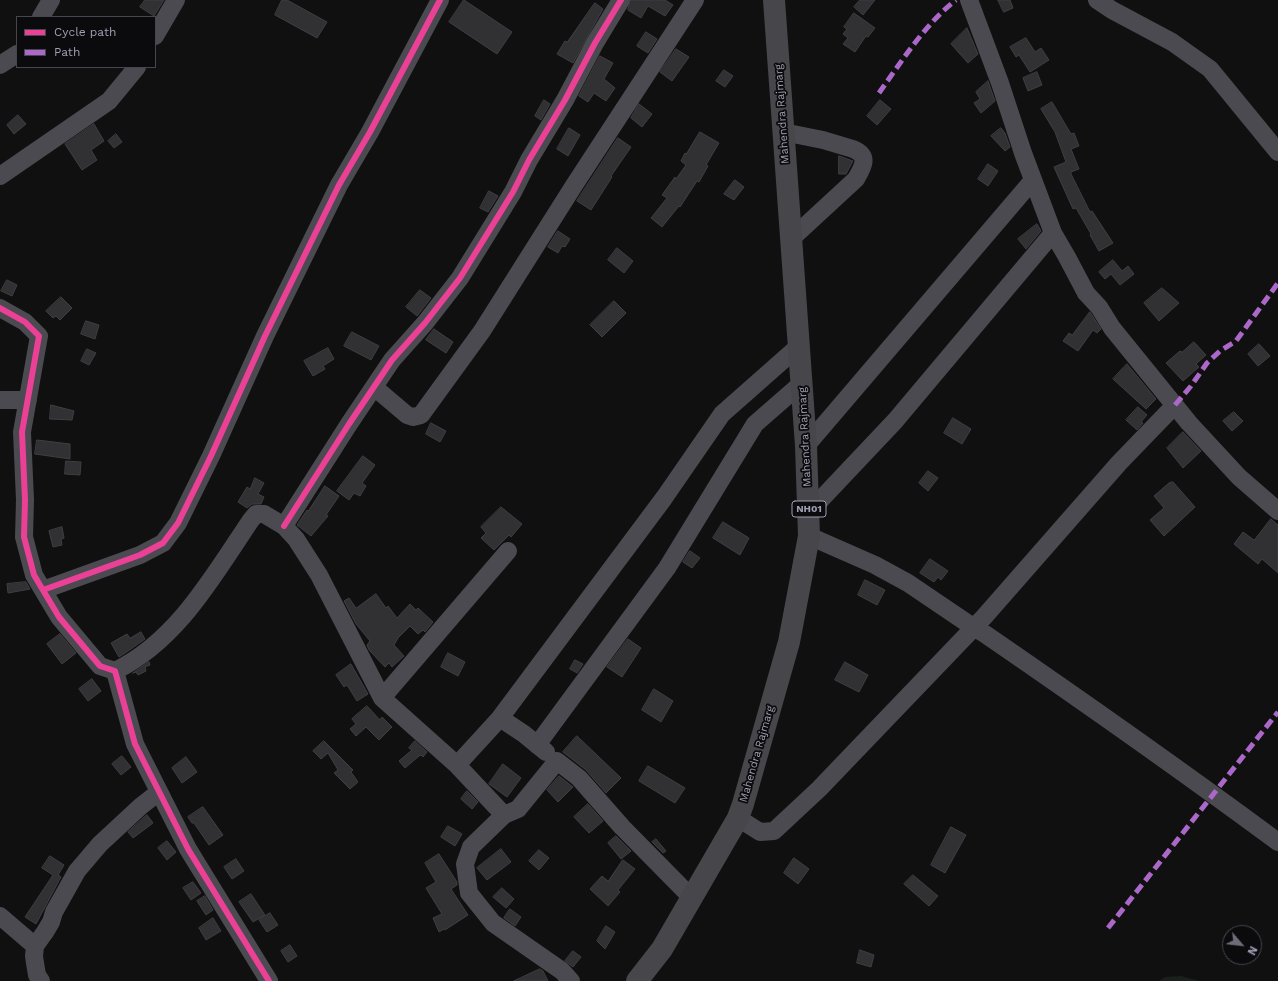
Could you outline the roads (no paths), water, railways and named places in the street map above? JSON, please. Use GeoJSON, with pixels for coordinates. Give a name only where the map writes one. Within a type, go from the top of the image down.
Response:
{"type":"FeatureCollection","features":[{"type":"Feature","properties":{"kind":"highway","name":"Mahendra Rajmarg"},"geometry":{"type":"LineString","coordinates":[[637,981],[662,949],[738,818],[789,642],[810,536],[802,383],[774,0]]}},
{"type":"Feature","properties":{"kind":"street"},"geometry":{"type":"LineString","coordinates":[[43,16],[51,0]]}},
{"type":"Feature","properties":{"kind":"street"},"geometry":{"type":"LineString","coordinates":[[156,34],[176,0]]}},
{"type":"Feature","properties":{"kind":"street"},"geometry":{"type":"LineString","coordinates":[[43,590],[140,555],[163,543],[178,523],[211,456],[265,336],[339,185],[370,132],[440,0]]}},
{"type":"Feature","properties":{"kind":"street"},"geometry":{"type":"LineString","coordinates":[[284,526],[392,360],[425,323],[460,278],[513,192],[529,160],[565,100],[595,43],[621,0]]}},
{"type":"Feature","properties":{"kind":"street"},"geometry":{"type":"LineString","coordinates":[[374,387],[407,415],[413,417],[421,415],[482,331],[573,187],[695,0]]}},
{"type":"Feature","properties":{"kind":"street"},"geometry":{"type":"LineString","coordinates":[[969,0],[1033,180],[1054,233],[1086,293],[1099,307],[1112,328],[1189,423],[1239,477],[1278,511]]}},
{"type":"Feature","properties":{"kind":"street"},"geometry":{"type":"LineString","coordinates":[[1097,0],[1112,10],[1172,42],[1210,69],[1278,152]]}},
{"type":"Feature","properties":{"kind":"street"},"geometry":{"type":"LineString","coordinates":[[0,65],[16,55]]}},
{"type":"Feature","properties":{"kind":"street"},"geometry":{"type":"LineString","coordinates":[[0,176],[109,101],[136,68]]}},
{"type":"Feature","properties":{"kind":"street"},"geometry":{"type":"LineString","coordinates":[[783,132],[823,140],[853,149],[858,151],[863,156],[864,160],[856,179],[791,239]]}},
{"type":"Feature","properties":{"kind":"street"},"geometry":{"type":"LineString","coordinates":[[806,446],[1033,180]]}},
{"type":"Feature","properties":{"kind":"street"},"geometry":{"type":"LineString","coordinates":[[809,512],[895,421],[1054,233]]}},
{"type":"Feature","properties":{"kind":"street"},"geometry":{"type":"LineString","coordinates":[[0,308],[25,322],[39,336],[22,432],[25,500],[24,537],[34,574],[58,617],[100,666],[115,671],[128,664],[155,644],[182,619],[256,514],[264,514],[284,526],[296,539],[319,575],[382,698],[456,765],[504,815]]}},
{"type":"Feature","properties":{"kind":"street"},"geometry":{"type":"LineString","coordinates":[[456,765],[500,718],[664,498],[722,414],[799,346]]}},
{"type":"Feature","properties":{"kind":"street"},"geometry":{"type":"LineString","coordinates":[[537,745],[667,568],[755,424],[802,383]]}},
{"type":"Feature","properties":{"kind":"street"},"geometry":{"type":"LineString","coordinates":[[0,400],[28,400]]}},
{"type":"Feature","properties":{"kind":"street"},"geometry":{"type":"LineString","coordinates":[[738,818],[760,832],[774,831],[819,789],[883,724],[1018,580],[1119,463],[1175,405]]}},
{"type":"Feature","properties":{"kind":"street"},"geometry":{"type":"LineString","coordinates":[[810,536],[908,583],[973,627],[986,634],[1108,719],[1278,842]]}},
{"type":"Feature","properties":{"kind":"street"},"geometry":{"type":"LineString","coordinates":[[382,698],[508,551]]}},
{"type":"Feature","properties":{"kind":"street"},"geometry":{"type":"LineString","coordinates":[[115,671],[134,744],[188,849],[269,981]]}},
{"type":"Feature","properties":{"kind":"street"},"geometry":{"type":"LineString","coordinates":[[500,718],[524,734],[579,778],[622,827],[691,897]]}},
{"type":"Feature","properties":{"kind":"street"},"geometry":{"type":"LineString","coordinates":[[557,761],[518,809],[504,815],[471,847],[465,864],[469,893],[494,924],[562,971],[572,981]]}},
{"type":"Feature","properties":{"kind":"street"},"geometry":{"type":"LineString","coordinates":[[40,981],[35,963],[35,946],[45,932],[54,912],[77,871],[100,844],[141,806],[159,792]]}},
{"type":"Feature","properties":{"kind":"street"},"geometry":{"type":"LineString","coordinates":[[0,916],[35,946]]}}]}
